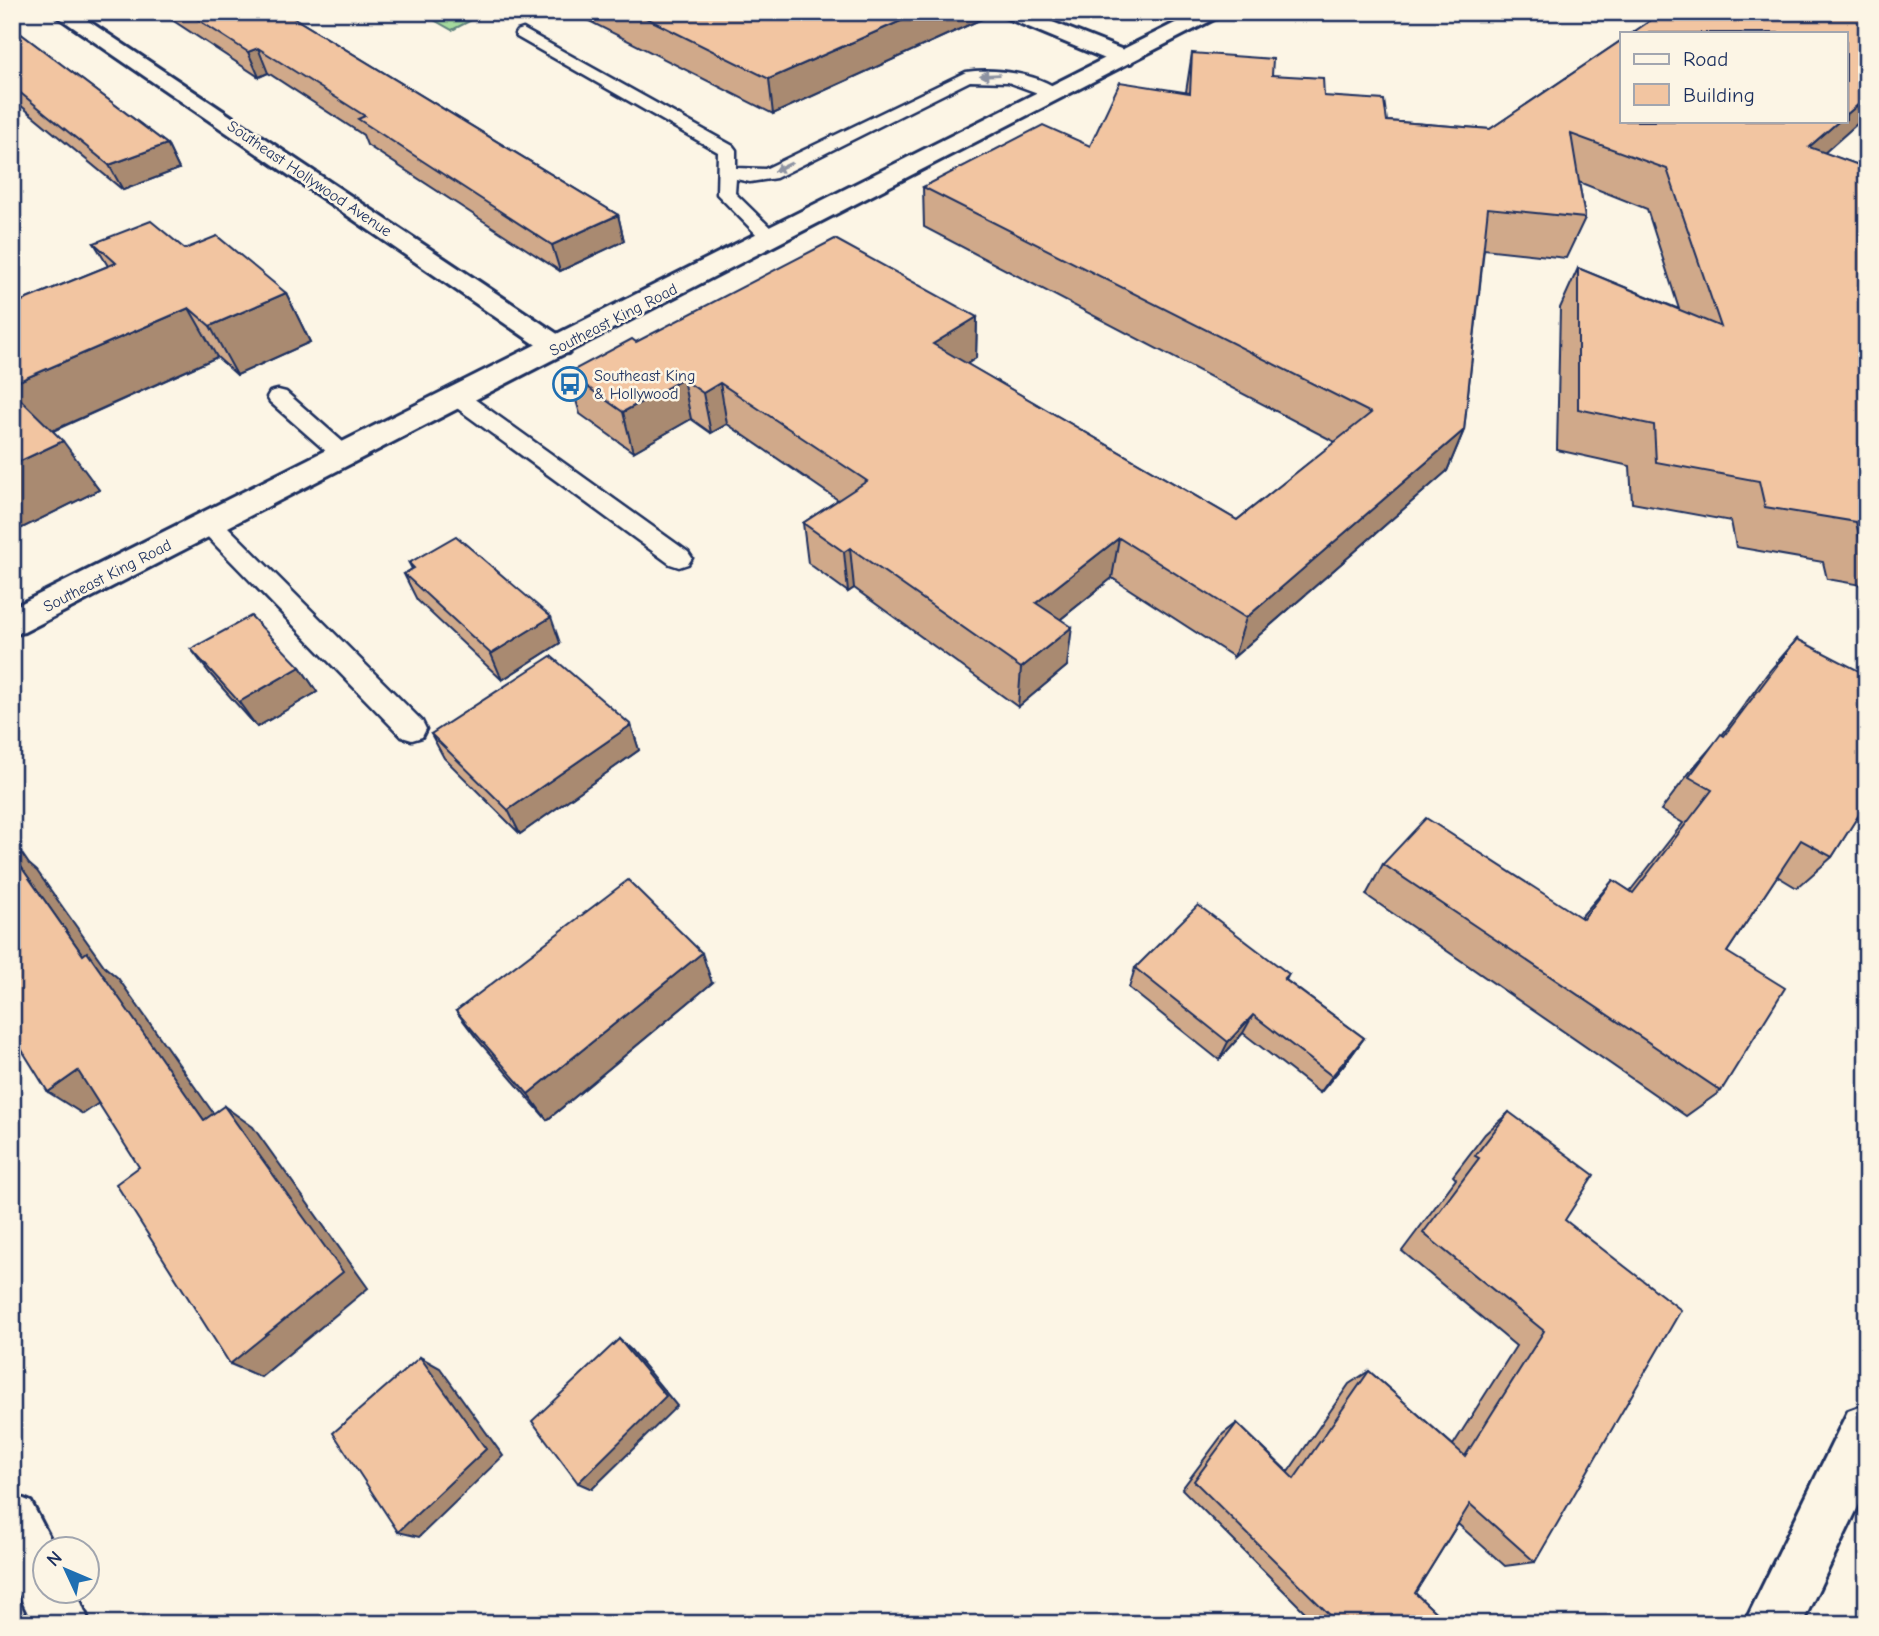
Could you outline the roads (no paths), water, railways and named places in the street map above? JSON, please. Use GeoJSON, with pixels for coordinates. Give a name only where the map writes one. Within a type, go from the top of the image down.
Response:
{"type":"FeatureCollection","features":[{"type":"Feature","properties":{"kind":"main road","name":"Southeast Hollywood Avenue"},"geometry":{"type":"LineString","coordinates":[[61,12],[157,74],[558,347]]}},
{"type":"Feature","properties":{"kind":"main road"},"geometry":{"type":"LineString","coordinates":[[1009,12],[1123,58]]}},
{"type":"Feature","properties":{"kind":"main road","name":"Southeast King Road"},"geometry":{"type":"LineString","coordinates":[[12,623],[1213,12]]}},
{"type":"Feature","properties":{"kind":"main road"},"geometry":{"type":"LineString","coordinates":[[1772,1624],[1867,1430]]}},
{"type":"Feature","properties":{"kind":"main road"},"geometry":{"type":"LineString","coordinates":[[12,1521],[32,1562]]}},
{"type":"Feature","properties":{"kind":"main road"},"geometry":{"type":"LineString","coordinates":[[53,1604],[62,1624]]}},
{"type":"Feature","properties":{"kind":"lane"},"geometry":{"type":"LineString","coordinates":[[523,34],[727,150],[726,194],[771,238]]}},
{"type":"Feature","properties":{"kind":"lane"},"geometry":{"type":"LineString","coordinates":[[725,172],[750,176],[769,174],[966,77],[990,73],[1009,75],[1054,94]]}},
{"type":"Feature","properties":{"kind":"lane"},"geometry":{"type":"LineString","coordinates":[[278,397],[344,455]]}},
{"type":"Feature","properties":{"kind":"lane"},"geometry":{"type":"LineString","coordinates":[[458,398],[678,558]]}},
{"type":"Feature","properties":{"kind":"lane"},"geometry":{"type":"LineString","coordinates":[[209,523],[412,729]]}},
{"type":"Feature","properties":{"kind":"place","name":"Southeast King & Hollywood"},"geometry":{"type":"Point","coordinates":[570,384]}}]}
